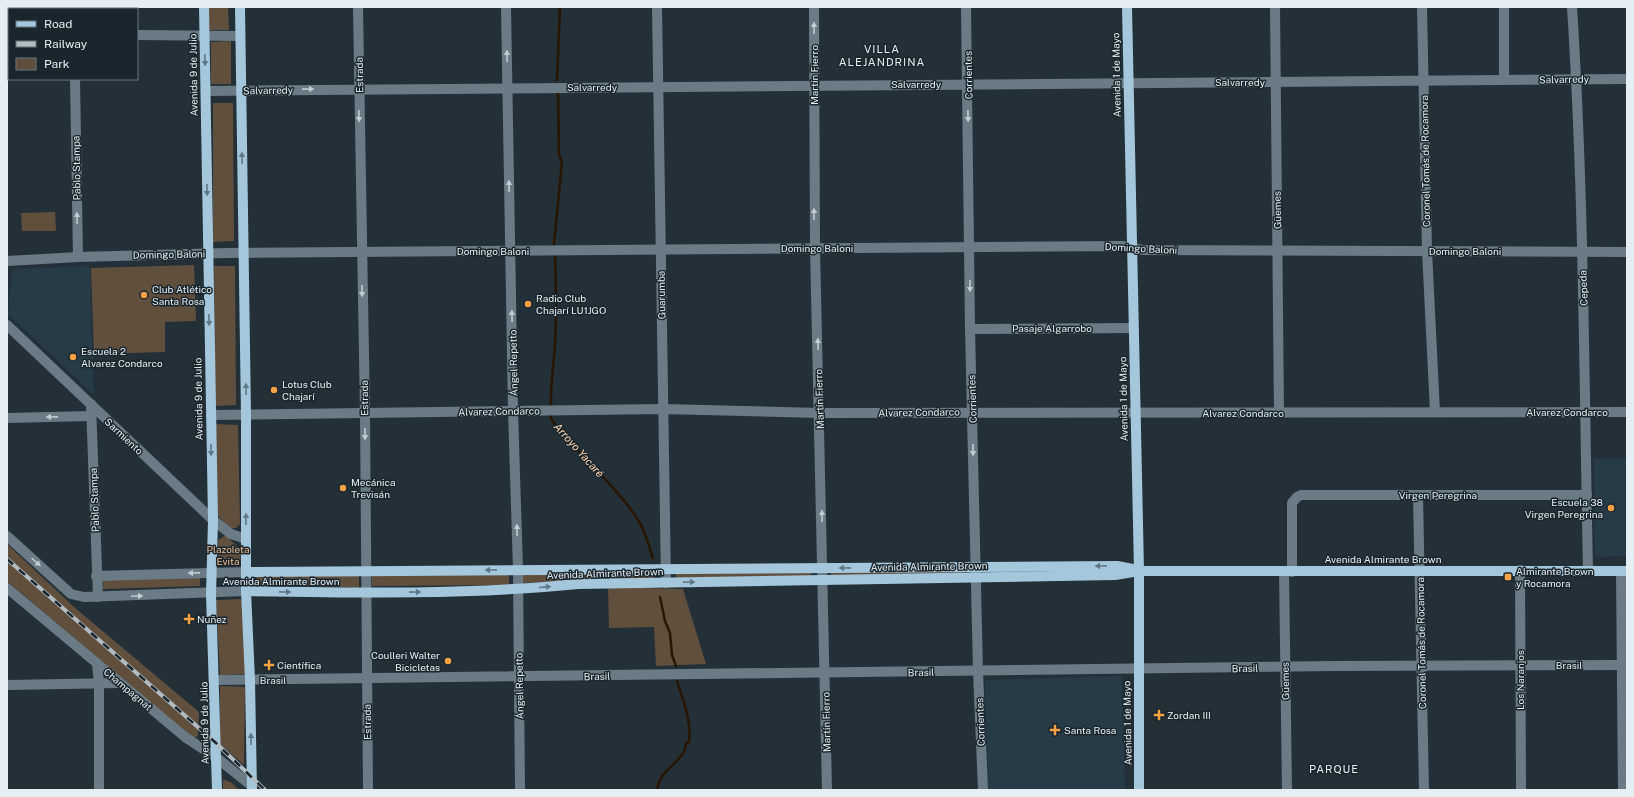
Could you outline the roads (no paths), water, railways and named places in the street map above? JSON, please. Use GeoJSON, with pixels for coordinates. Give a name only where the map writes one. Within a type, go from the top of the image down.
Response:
{"type":"FeatureCollection","features":[{"type":"Feature","properties":{"kind":"main road","name":"Avenida 9 de Julio"},"geometry":{"type":"LineString","coordinates":[[204,7],[213,520],[211,594],[215,680],[217,790]]}},
{"type":"Feature","properties":{"kind":"main road"},"geometry":{"type":"LineString","coordinates":[[240,7],[246,415],[246,591],[250,680],[252,788]]}},
{"type":"Feature","properties":{"kind":"main road","name":"Avenida 1 de Mayo"},"geometry":{"type":"LineString","coordinates":[[1127,7],[1139,571],[1138,670],[1140,790]]}},
{"type":"Feature","properties":{"kind":"main road","name":"Avenida Almirante Brown"},"geometry":{"type":"LineString","coordinates":[[246,591],[366,593],[518,590],[578,584],[824,580],[1117,566],[1139,571],[1624,571]]}},
{"type":"Feature","properties":{"kind":"main road","name":"Avenida Almirante Brown"},"geometry":{"type":"LineString","coordinates":[[247,572],[366,572],[518,569],[823,569],[976,572]]}},
{"type":"Feature","properties":{"kind":"street","name":"Estrada"},"geometry":{"type":"LineString","coordinates":[[358,7],[361,252],[365,413],[368,790]]}},
{"type":"Feature","properties":{"kind":"street","name":"Ángel Repetto"},"geometry":{"type":"LineString","coordinates":[[506,7],[513,411],[518,569],[520,790]]}},
{"type":"Feature","properties":{"kind":"street","name":"Guarumba"},"geometry":{"type":"LineString","coordinates":[[657,7],[666,583]]}},
{"type":"Feature","properties":{"kind":"street","name":"Martín Fierro"},"geometry":{"type":"LineString","coordinates":[[814,7],[815,248],[824,580],[827,790]]}},
{"type":"Feature","properties":{"kind":"street","name":"Corrientes"},"geometry":{"type":"LineString","coordinates":[[966,7],[970,329],[978,671],[983,790]]}},
{"type":"Feature","properties":{"kind":"street","name":"Güemes"},"geometry":{"type":"LineString","coordinates":[[1275,7],[1279,413]]}},
{"type":"Feature","properties":{"kind":"street","name":"Coronel Tomás de Rocamora"},"geometry":{"type":"LineString","coordinates":[[1422,7],[1427,251],[1435,412]]}},
{"type":"Feature","properties":{"kind":"street"},"geometry":{"type":"LineString","coordinates":[[1504,7],[1504,80]]}},
{"type":"Feature","properties":{"kind":"street","name":"Cepeda"},"geometry":{"type":"LineString","coordinates":[[1572,7],[1582,252],[1588,570]]}},
{"type":"Feature","properties":{"kind":"street"},"geometry":{"type":"LineString","coordinates":[[138,35],[205,34],[240,36]]}},
{"type":"Feature","properties":{"kind":"street","name":"Salvarredy"},"geometry":{"type":"LineString","coordinates":[[206,90],[658,87],[814,84],[1423,81],[1576,78],[1627,79]]}},
{"type":"Feature","properties":{"kind":"street","name":"Pablo Stampa"},"geometry":{"type":"LineString","coordinates":[[74,80],[78,257]]}},
{"type":"Feature","properties":{"kind":"street","name":"Domingo Baloni"},"geometry":{"type":"LineString","coordinates":[[7,260],[208,253],[1122,246],[1143,250],[1627,252]]}},
{"type":"Feature","properties":{"kind":"street","name":"Sarmiento"},"geometry":{"type":"LineString","coordinates":[[7,325],[213,520],[231,534],[246,539]]}},
{"type":"Feature","properties":{"kind":"street","name":"Pasaje Algarrobo"},"geometry":{"type":"LineString","coordinates":[[970,329],[1133,328]]}},
{"type":"Feature","properties":{"kind":"street","name":"Pablo Stampa"},"geometry":{"type":"LineString","coordinates":[[91,404],[96,576],[98,597]]}},
{"type":"Feature","properties":{"kind":"street","name":"Alvarez Condarco"},"geometry":{"type":"LineString","coordinates":[[211,415],[663,410],[1135,413],[1627,412]]}},
{"type":"Feature","properties":{"kind":"street"},"geometry":{"type":"LineString","coordinates":[[7,418],[91,416]]}},
{"type":"Feature","properties":{"kind":"street","name":"Virgen Peregrina"},"geometry":{"type":"LineString","coordinates":[[1292,503],[1301,495],[1587,495]]}},
{"type":"Feature","properties":{"kind":"street","name":"Coronel Tomás de Rocamora"},"geometry":{"type":"LineString","coordinates":[[1418,496],[1424,790]]}},
{"type":"Feature","properties":{"kind":"street","name":"Güemes"},"geometry":{"type":"LineString","coordinates":[[1287,790],[1285,668],[1292,503]]}},
{"type":"Feature","properties":{"kind":"street","name":"Avenida Almirante Brown"},"geometry":{"type":"LineString","coordinates":[[7,536],[71,594],[84,597],[211,594],[246,591]]}},
{"type":"Feature","properties":{"kind":"street","name":"Los Naranjos"},"geometry":{"type":"LineString","coordinates":[[1520,570],[1521,790]]}},
{"type":"Feature","properties":{"kind":"street"},"geometry":{"type":"LineString","coordinates":[[1622,790],[1624,571]]}},
{"type":"Feature","properties":{"kind":"street","name":"Avenida Almirante Brown"},"geometry":{"type":"LineString","coordinates":[[96,576],[247,572]]}},
{"type":"Feature","properties":{"kind":"street","name":"Champagnat"},"geometry":{"type":"LineString","coordinates":[[7,588],[186,737],[217,758],[252,788]]}},
{"type":"Feature","properties":{"kind":"street"},"geometry":{"type":"LineString","coordinates":[[97,663],[99,684],[99,790]]}},
{"type":"Feature","properties":{"kind":"street","name":"Brasil"},"geometry":{"type":"LineString","coordinates":[[215,680],[367,680],[978,671],[1624,665]]}},
{"type":"Feature","properties":{"kind":"street"},"geometry":{"type":"LineString","coordinates":[[7,685],[120,683]]}},
{"type":"Feature","properties":{"kind":"waterway","name":"Arroyo Yacaré"},"geometry":{"type":"LineString","coordinates":[[557,80],[560,7]]}},
{"type":"Feature","properties":{"kind":"waterway","name":"Arroyo Yacaré"},"geometry":{"type":"LineString","coordinates":[[554,244],[562,162],[559,155],[558,93]]}},
{"type":"Feature","properties":{"kind":"waterway","name":"Arroyo Yacaré"},"geometry":{"type":"LineString","coordinates":[[551,407],[556,321],[555,256]]}},
{"type":"Feature","properties":{"kind":"waterway","name":"Arroyo Yacaré"},"geometry":{"type":"LineString","coordinates":[[551,412],[551,419],[620,496],[640,523],[653,558]]}},
{"type":"Feature","properties":{"kind":"waterway","name":"Arroyo Yacaré"},"geometry":{"type":"LineString","coordinates":[[660,597],[665,621],[670,633],[672,655],[676,666]]}},
{"type":"Feature","properties":{"kind":"waterway","name":"Arroyo Yacaré"},"geometry":{"type":"LineString","coordinates":[[657,790],[661,778],[680,758],[686,743],[689,742],[690,735],[688,720],[677,681]]}},
{"type":"Feature","properties":{"kind":"railway"},"geometry":{"type":"LineString","coordinates":[[7,559],[216,743],[265,790]]}},
{"type":"Feature","properties":{"kind":"place","name":"Club Atlético Santa Rosa"},"geometry":{"type":"Point","coordinates":[144,295]}},
{"type":"Feature","properties":{"kind":"place","name":"Radio Club Chajarí LU1JGO"},"geometry":{"type":"Point","coordinates":[528,304]}},
{"type":"Feature","properties":{"kind":"place","name":"Escuela 2 Alvarez Condarco"},"geometry":{"type":"Point","coordinates":[73,357]}},
{"type":"Feature","properties":{"kind":"place","name":"Lotus Club Chajarí"},"geometry":{"type":"Point","coordinates":[274,390]}},
{"type":"Feature","properties":{"kind":"place","name":"Mecánica Trevisán"},"geometry":{"type":"Point","coordinates":[343,488]}},
{"type":"Feature","properties":{"kind":"place","name":"Escuela 38 Virgen Peregrina"},"geometry":{"type":"Point","coordinates":[1611,508]}},
{"type":"Feature","properties":{"kind":"place","name":"Almirante Brown y Rocamora"},"geometry":{"type":"Point","coordinates":[1508,577]}},
{"type":"Feature","properties":{"kind":"place","name":"Nuñez"},"geometry":{"type":"Point","coordinates":[189,619]}},
{"type":"Feature","properties":{"kind":"place","name":"Coulleri Walter Bicicletas"},"geometry":{"type":"Point","coordinates":[448,661]}},
{"type":"Feature","properties":{"kind":"place","name":"Científica"},"geometry":{"type":"Point","coordinates":[269,665]}},
{"type":"Feature","properties":{"kind":"place","name":"Zordan III"},"geometry":{"type":"Point","coordinates":[1159,715]}},
{"type":"Feature","properties":{"kind":"place","name":"Santa Rosa"},"geometry":{"type":"Point","coordinates":[1055,730]}},
{"type":"Feature","properties":{"kind":"district","name":"VILLA ALEJANDRINA"},"geometry":{"type":"Point","coordinates":[882,55]}},
{"type":"Feature","properties":{"kind":"district","name":"PARQUE"},"geometry":{"type":"Point","coordinates":[1334,769]}},
{"type":"Feature","properties":{"kind":"park label","name":"Plazoleta Evita"},"geometry":{"type":"Point","coordinates":[228,554]}}]}
